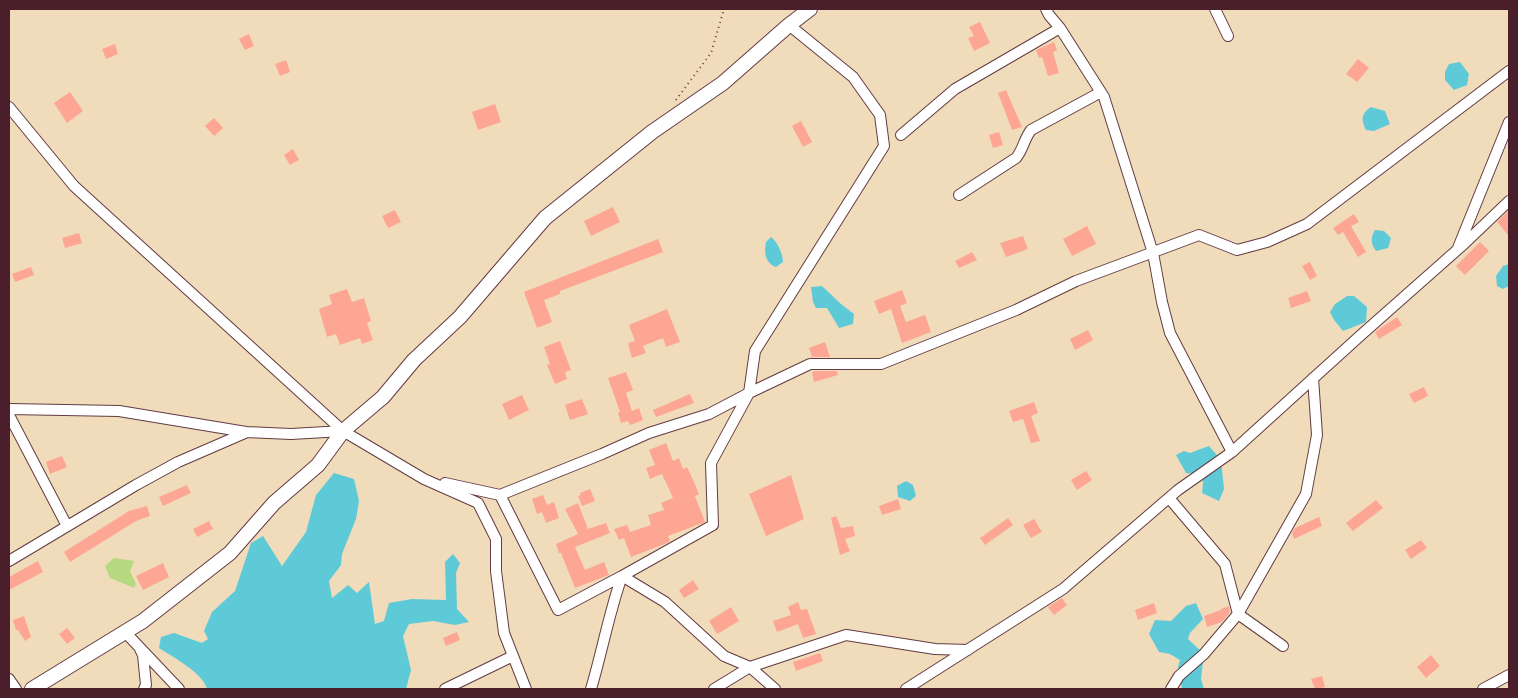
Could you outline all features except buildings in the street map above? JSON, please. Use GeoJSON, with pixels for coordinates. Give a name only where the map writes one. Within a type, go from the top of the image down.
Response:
{"type":"FeatureCollection","features":[{"type":"Feature","properties":{"kind":"street"},"geometry":{"type":"LineString","coordinates":[[32,689],[143,621],[230,553],[274,503],[318,465],[342,431],[383,397],[414,360],[460,317],[545,218],[652,132],[723,84],[789,25],[810,9]]}},
{"type":"Feature","properties":{"kind":"street"},"geometry":{"type":"LineString","coordinates":[[1047,9],[1049,15],[1060,28],[1104,97],[1153,253],[1170,333],[1232,452]]}},
{"type":"Feature","properties":{"kind":"street"},"geometry":{"type":"LineString","coordinates":[[1215,9],[1228,36]]}},
{"type":"Feature","properties":{"kind":"street"},"geometry":{"type":"LineString","coordinates":[[500,495],[558,610],[714,525],[710,463],[749,393],[755,351],[884,146],[880,115],[853,77],[789,25]]}},
{"type":"Feature","properties":{"kind":"street"},"geometry":{"type":"LineString","coordinates":[[901,135],[955,89],[1060,28]]}},
{"type":"Feature","properties":{"kind":"street"},"geometry":{"type":"LineString","coordinates":[[424,479],[500,495],[649,433],[709,414],[810,364],[881,364],[1016,310],[1076,281],[1199,235],[1237,250],[1267,242],[1307,224],[1509,71]]}},
{"type":"Feature","properties":{"kind":"street"},"geometry":{"type":"LineString","coordinates":[[959,195],[1019,156],[1025,138],[1032,130],[1101,92]]}},
{"type":"Feature","properties":{"kind":"street"},"geometry":{"type":"LineString","coordinates":[[9,107],[74,186],[342,431],[424,479],[478,503],[496,539],[496,571],[504,633],[526,689]]}},
{"type":"Feature","properties":{"kind":"street"},"geometry":{"type":"LineString","coordinates":[[1457,250],[1509,122]]}},
{"type":"Feature","properties":{"kind":"street"},"geometry":{"type":"LineString","coordinates":[[906,689],[1063,589],[1169,498],[1232,452],[1509,202]]}},
{"type":"Feature","properties":{"kind":"street"},"geometry":{"type":"LineString","coordinates":[[1172,689],[1179,676],[1204,654],[1238,614],[1306,494],[1317,434],[1313,378]]}},
{"type":"Feature","properties":{"kind":"street"},"geometry":{"type":"LineString","coordinates":[[9,410],[119,411],[246,432],[291,434],[342,431]]}},
{"type":"Feature","properties":{"kind":"street"},"geometry":{"type":"LineString","coordinates":[[9,415],[67,526]]}},
{"type":"Feature","properties":{"kind":"street"},"geometry":{"type":"LineString","coordinates":[[9,561],[178,462],[246,432]]}},
{"type":"Feature","properties":{"kind":"street"},"geometry":{"type":"LineString","coordinates":[[1169,498],[1225,564],[1238,614],[1284,646]]}},
{"type":"Feature","properties":{"kind":"street"},"geometry":{"type":"LineString","coordinates":[[622,576],[666,602],[724,656],[750,666],[774,689]]}},
{"type":"Feature","properties":{"kind":"street"},"geometry":{"type":"LineString","coordinates":[[591,689],[612,604],[622,576]]}},
{"type":"Feature","properties":{"kind":"street"},"geometry":{"type":"LineString","coordinates":[[125,632],[179,689]]}},
{"type":"Feature","properties":{"kind":"street"},"geometry":{"type":"LineString","coordinates":[[714,689],[750,666],[846,635],[935,649],[968,650]]}},
{"type":"Feature","properties":{"kind":"street"},"geometry":{"type":"LineString","coordinates":[[139,646],[143,655],[146,685],[144,689]]}},
{"type":"Feature","properties":{"kind":"street"},"geometry":{"type":"LineString","coordinates":[[445,689],[513,656]]}},
{"type":"Feature","properties":{"kind":"street"},"geometry":{"type":"LineString","coordinates":[[1483,689],[1509,675]]}},
{"type":"Feature","properties":{"kind":"street"},"geometry":{"type":"LineString","coordinates":[[9,678],[16,689]]}},
{"type":"Feature","properties":{"kind":"path"},"geometry":{"type":"LineString","coordinates":[[675,100],[711,53],[724,9]]}},
{"type":"Feature","properties":{"kind":"green space"},"geometry":{"type":"Polygon","coordinates":[[[114,558],[134,561],[130,571],[136,584],[134,588],[110,578],[105,566],[114,558]]]}},
{"type":"Feature","properties":{"kind":"water"},"geometry":{"type":"Polygon","coordinates":[[[1460,62],[1469,74],[1467,85],[1454,90],[1445,80],[1445,72],[1449,64],[1460,62]]]}},
{"type":"Feature","properties":{"kind":"water"},"geometry":{"type":"Polygon","coordinates":[[[1371,107],[1385,111],[1390,124],[1374,131],[1366,130],[1363,117],[1365,112],[1371,107]]]}},
{"type":"Feature","properties":{"kind":"water"},"geometry":{"type":"Polygon","coordinates":[[[1375,230],[1384,231],[1391,238],[1388,248],[1376,251],[1372,241],[1375,230]]]}},
{"type":"Feature","properties":{"kind":"water"},"geometry":{"type":"Polygon","coordinates":[[[771,237],[781,252],[783,259],[783,262],[776,267],[767,260],[765,253],[766,242],[771,237]]]}},
{"type":"Feature","properties":{"kind":"water"},"geometry":{"type":"Polygon","coordinates":[[[1509,264],[1509,286],[1503,289],[1497,286],[1496,276],[1503,266],[1509,264]]]}},
{"type":"Feature","properties":{"kind":"water"},"geometry":{"type":"Polygon","coordinates":[[[822,286],[854,314],[853,324],[839,328],[827,308],[816,308],[813,302],[811,287],[822,286]]]}},
{"type":"Feature","properties":{"kind":"water"},"geometry":{"type":"Polygon","coordinates":[[[1347,296],[1354,296],[1367,307],[1366,322],[1343,331],[1330,312],[1335,304],[1347,296]]]}},
{"type":"Feature","properties":{"kind":"water"},"geometry":{"type":"Polygon","coordinates":[[[1209,446],[1221,460],[1224,489],[1219,501],[1202,493],[1203,483],[1201,475],[1186,473],[1176,455],[1184,451],[1190,453],[1209,446]]]}},
{"type":"Feature","properties":{"kind":"water"},"geometry":{"type":"Polygon","coordinates":[[[334,473],[354,479],[359,501],[356,519],[342,554],[341,565],[329,581],[332,598],[348,585],[357,593],[369,582],[375,624],[384,621],[389,603],[412,599],[446,600],[445,562],[453,554],[460,563],[456,573],[457,609],[469,622],[455,625],[433,621],[409,624],[403,636],[411,670],[406,689],[207,689],[194,671],[159,648],[161,637],[174,633],[202,643],[208,639],[204,631],[212,612],[235,591],[251,543],[263,536],[282,566],[306,532],[316,495],[334,473]]]}},
{"type":"Feature","properties":{"kind":"water"},"geometry":{"type":"Polygon","coordinates":[[[906,481],[913,485],[916,496],[910,501],[898,497],[897,486],[906,481]]]}},
{"type":"Feature","properties":{"kind":"water"},"geometry":{"type":"Polygon","coordinates":[[[1196,603],[1203,619],[1190,633],[1188,639],[1204,654],[1201,679],[1204,689],[1182,689],[1178,667],[1180,660],[1170,654],[1159,652],[1149,634],[1155,620],[1171,621],[1186,606],[1196,603]]]}}]}
